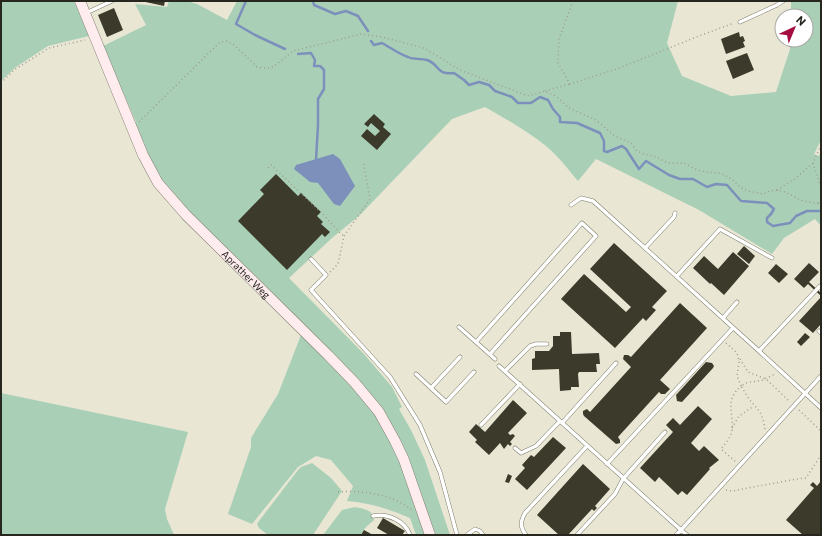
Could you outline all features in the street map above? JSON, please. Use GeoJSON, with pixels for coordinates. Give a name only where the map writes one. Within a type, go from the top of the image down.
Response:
{"type":"FeatureCollection","features":[{"type":"Feature","properties":{"kind":"street","name":"Aprather Weg"},"geometry":{"type":"LineString","coordinates":[[80,1],[143,155],[158,183],[186,215],[328,355],[355,383],[379,412],[404,460],[430,535]]}},
{"type":"Feature","properties":{"kind":"lane"},"geometry":{"type":"LineString","coordinates":[[85,13],[112,1]]}},
{"type":"Feature","properties":{"kind":"lane"},"geometry":{"type":"LineString","coordinates":[[740,22],[783,1]]}},
{"type":"Feature","properties":{"kind":"lane"},"geometry":{"type":"LineString","coordinates":[[571,205],[581,198],[593,201],[821,408]]}},
{"type":"Feature","properties":{"kind":"lane"},"geometry":{"type":"LineString","coordinates":[[645,248],[674,217],[675,213]]}},
{"type":"Feature","properties":{"kind":"lane"},"geometry":{"type":"LineString","coordinates":[[476,342],[582,223],[596,236],[490,354]]}},
{"type":"Feature","properties":{"kind":"lane"},"geometry":{"type":"LineString","coordinates":[[677,276],[720,229],[772,258]]}},
{"type":"Feature","properties":{"kind":"lane"},"geometry":{"type":"LineString","coordinates":[[311,259],[326,275],[311,290],[390,377],[420,425],[440,472],[457,535]]}},
{"type":"Feature","properties":{"kind":"lane"},"geometry":{"type":"LineString","coordinates":[[759,351],[820,286]]}},
{"type":"Feature","properties":{"kind":"lane"},"geometry":{"type":"LineString","coordinates":[[723,318],[737,302]]}},
{"type":"Feature","properties":{"kind":"lane"},"geometry":{"type":"LineString","coordinates":[[459,327],[495,359]]}},
{"type":"Feature","properties":{"kind":"lane"},"geometry":{"type":"LineString","coordinates":[[607,464],[733,328]]}},
{"type":"Feature","properties":{"kind":"lane"},"geometry":{"type":"LineString","coordinates":[[505,371],[530,346],[536,344],[547,344]]}},
{"type":"Feature","properties":{"kind":"lane"},"geometry":{"type":"LineString","coordinates":[[432,388],[460,357]]}},
{"type":"Feature","properties":{"kind":"lane"},"geometry":{"type":"LineString","coordinates":[[515,448],[521,453],[536,446],[561,422],[616,362]]}},
{"type":"Feature","properties":{"kind":"lane"},"geometry":{"type":"LineString","coordinates":[[499,366],[687,535]]}},
{"type":"Feature","properties":{"kind":"lane"},"geometry":{"type":"LineString","coordinates":[[416,374],[446,402],[474,372]]}},
{"type":"Feature","properties":{"kind":"lane"},"geometry":{"type":"LineString","coordinates":[[676,535],[821,376]]}},
{"type":"Feature","properties":{"kind":"lane"},"geometry":{"type":"LineString","coordinates":[[482,425],[520,384]]}},
{"type":"Feature","properties":{"kind":"lane"},"geometry":{"type":"LineString","coordinates":[[577,535],[614,494],[623,479],[665,432]]}},
{"type":"Feature","properties":{"kind":"lane"},"geometry":{"type":"LineString","coordinates":[[526,535],[520,525],[521,519],[525,513],[587,446]]}},
{"type":"Feature","properties":{"kind":"lane"},"geometry":{"type":"LineString","coordinates":[[373,516],[388,516],[400,522],[406,527],[410,535]]}},
{"type":"Feature","properties":{"kind":"lane"},"geometry":{"type":"LineString","coordinates":[[467,535],[475,530],[480,531],[483,535]]}},
{"type":"Feature","properties":{"kind":"path"},"geometry":{"type":"LineString","coordinates":[[570,84],[558,63],[559,39],[574,1]]}},
{"type":"Feature","properties":{"kind":"path"},"geometry":{"type":"LineString","coordinates":[[132,129],[220,42],[227,41],[233,44],[257,67],[270,68],[292,51],[361,34],[382,37],[424,48],[460,70],[529,96],[617,69],[699,36],[740,22]]}},
{"type":"Feature","properties":{"kind":"path"},"geometry":{"type":"LineString","coordinates":[[1,83],[14,70],[49,48],[95,37]]}},
{"type":"Feature","properties":{"kind":"path"},"geometry":{"type":"LineString","coordinates":[[545,91],[556,96],[570,108],[596,120],[615,136],[631,144],[637,151],[644,154],[657,157],[667,163],[684,163],[702,171],[720,173],[732,178],[740,187],[747,191],[763,194],[770,190],[777,190],[803,200],[821,204]]}},
{"type":"Feature","properties":{"kind":"path"},"geometry":{"type":"LineString","coordinates":[[777,190],[796,178],[813,163],[821,145]]}},
{"type":"Feature","properties":{"kind":"path"},"geometry":{"type":"LineString","coordinates":[[326,275],[338,264],[344,236],[370,198],[363,161]]}},
{"type":"Feature","properties":{"kind":"path"},"geometry":{"type":"LineString","coordinates":[[813,163],[821,188]]}},
{"type":"Feature","properties":{"kind":"path"},"geometry":{"type":"LineString","coordinates":[[268,168],[271,165],[344,236]]}},
{"type":"Feature","properties":{"kind":"path"},"geometry":{"type":"LineString","coordinates":[[818,203],[821,200]]}},
{"type":"Feature","properties":{"kind":"path"},"geometry":{"type":"LineString","coordinates":[[722,339],[737,353],[748,372],[766,379],[821,431]]}},
{"type":"Feature","properties":{"kind":"path"},"geometry":{"type":"LineString","coordinates":[[739,358],[737,376],[749,400],[763,419],[767,436]]}},
{"type":"Feature","properties":{"kind":"path"},"geometry":{"type":"LineString","coordinates":[[732,429],[730,410],[733,395],[741,386],[766,379],[775,375],[779,370]]}},
{"type":"Feature","properties":{"kind":"path"},"geometry":{"type":"LineString","coordinates":[[740,466],[721,449],[730,437],[732,429],[739,416],[754,406]]}},
{"type":"Feature","properties":{"kind":"path"},"geometry":{"type":"LineString","coordinates":[[718,488],[732,491],[806,478],[821,455]]}},
{"type":"Feature","properties":{"kind":"path"},"geometry":{"type":"LineString","coordinates":[[338,492],[354,491],[391,498],[406,506],[426,522]]}},
{"type":"Feature","properties":{"kind":"green space"},"geometry":{"type":"Polygon","coordinates":[[[1,1],[74,1],[89,36],[48,46],[16,67],[1,81],[1,1]]]}},
{"type":"Feature","properties":{"kind":"green space"},"geometry":{"type":"Polygon","coordinates":[[[169,1],[187,1],[197,4],[227,20],[237,1],[678,1],[667,43],[682,76],[731,96],[776,92],[790,48],[814,48],[814,8],[791,8],[791,1],[821,1],[821,140],[814,154],[819,156],[821,151],[821,226],[815,219],[784,238],[772,254],[699,210],[596,159],[578,181],[559,158],[546,146],[524,130],[485,107],[452,119],[360,215],[332,238],[289,278],[364,354],[392,387],[402,407],[399,409],[425,460],[450,535],[416,535],[410,518],[379,507],[347,501],[353,486],[331,460],[316,456],[298,467],[252,524],[228,514],[251,447],[251,438],[278,394],[301,335],[238,271],[183,220],[149,176],[128,130],[136,122],[103,46],[146,25],[135,4],[167,7],[169,1]]]}},
{"type":"Feature","properties":{"kind":"green space"},"geometry":{"type":"Polygon","coordinates":[[[1,393],[188,432],[165,509],[167,519],[174,535],[1,535],[1,393]]]}},
{"type":"Feature","properties":{"kind":"green space"},"geometry":{"type":"Polygon","coordinates":[[[312,463],[331,478],[342,491],[313,535],[268,535],[259,528],[257,524],[298,470],[301,467],[312,463]]]}},
{"type":"Feature","properties":{"kind":"green space"},"geometry":{"type":"Polygon","coordinates":[[[355,507],[368,510],[372,514],[374,520],[365,528],[361,535],[323,535],[342,510],[355,507]]]}},
{"type":"Feature","properties":{"kind":"water"},"geometry":{"type":"Polygon","coordinates":[[[333,154],[340,159],[355,186],[340,206],[334,204],[318,183],[310,182],[294,169],[296,165],[333,154]]]}},
{"type":"Feature","properties":{"kind":"building"},"geometry":{"type":"Polygon","coordinates":[[[141,1],[165,1],[164,6],[141,1]]]}},
{"type":"Feature","properties":{"kind":"building"},"geometry":{"type":"Polygon","coordinates":[[[114,8],[123,30],[107,37],[98,15],[114,8]]]}},
{"type":"Feature","properties":{"kind":"building"},"geometry":{"type":"Polygon","coordinates":[[[739,32],[740,37],[743,36],[745,41],[743,42],[745,47],[726,54],[721,39],[739,32]]]}},
{"type":"Feature","properties":{"kind":"building"},"geometry":{"type":"Polygon","coordinates":[[[747,53],[754,70],[733,79],[726,61],[747,53]]]}},
{"type":"Feature","properties":{"kind":"building"},"geometry":{"type":"Polygon","coordinates":[[[374,114],[385,124],[383,127],[391,134],[377,150],[361,136],[367,129],[375,136],[380,131],[371,123],[368,127],[364,124],[374,114]]]}},
{"type":"Feature","properties":{"kind":"building"},"geometry":{"type":"Polygon","coordinates":[[[276,174],[298,196],[301,193],[321,212],[317,216],[323,222],[321,224],[330,232],[325,237],[322,234],[287,270],[238,221],[264,194],[260,190],[276,174]]]}},
{"type":"Feature","properties":{"kind":"building"},"geometry":{"type":"Polygon","coordinates":[[[614,243],[667,291],[652,307],[656,310],[646,321],[643,318],[615,348],[561,299],[584,274],[626,312],[631,307],[590,269],[614,243]]]}},
{"type":"Feature","properties":{"kind":"building"},"geometry":{"type":"Polygon","coordinates":[[[744,246],[755,256],[749,264],[737,254],[744,246]]]}},
{"type":"Feature","properties":{"kind":"building"},"geometry":{"type":"Polygon","coordinates":[[[733,252],[749,266],[724,295],[693,268],[704,256],[718,269],[733,252]]]}},
{"type":"Feature","properties":{"kind":"building"},"geometry":{"type":"Polygon","coordinates":[[[809,263],[819,272],[809,282],[821,293],[821,296],[808,284],[804,288],[794,279],[809,263]]]}},
{"type":"Feature","properties":{"kind":"building"},"geometry":{"type":"Polygon","coordinates":[[[776,264],[788,274],[779,283],[768,273],[776,264]]]}},
{"type":"Feature","properties":{"kind":"building"},"geometry":{"type":"Polygon","coordinates":[[[821,297],[821,324],[813,333],[799,321],[821,297]]]}},
{"type":"Feature","properties":{"kind":"building"},"geometry":{"type":"Polygon","coordinates":[[[680,303],[707,328],[660,380],[670,389],[665,394],[661,394],[659,392],[618,437],[620,443],[616,444],[584,416],[583,411],[587,409],[590,412],[631,367],[623,359],[624,355],[631,357],[680,303]]]}},
{"type":"Feature","properties":{"kind":"building"},"geometry":{"type":"Polygon","coordinates":[[[560,332],[571,332],[572,354],[599,353],[600,364],[596,364],[597,372],[579,372],[579,387],[571,387],[571,390],[560,391],[559,369],[532,370],[532,359],[535,358],[535,351],[549,351],[553,346],[553,336],[560,336],[560,332]]]}},
{"type":"Feature","properties":{"kind":"building"},"geometry":{"type":"Polygon","coordinates":[[[805,333],[810,337],[801,346],[797,342],[805,333]]]}},
{"type":"Feature","properties":{"kind":"building"},"geometry":{"type":"Polygon","coordinates":[[[706,362],[712,363],[714,366],[713,368],[682,402],[677,401],[676,395],[706,362]]]}},
{"type":"Feature","properties":{"kind":"building"},"geometry":{"type":"Polygon","coordinates":[[[513,400],[527,413],[508,433],[515,436],[510,442],[512,444],[510,446],[508,444],[504,449],[500,443],[489,455],[475,442],[477,440],[469,432],[476,424],[485,432],[513,400]]]}},
{"type":"Feature","properties":{"kind":"building"},"geometry":{"type":"Polygon","coordinates":[[[698,406],[712,419],[691,443],[699,451],[704,446],[719,460],[709,468],[710,469],[687,495],[682,491],[678,495],[659,477],[655,482],[640,468],[673,432],[666,425],[673,418],[680,425],[698,406]]]}},
{"type":"Feature","properties":{"kind":"building"},"geometry":{"type":"Polygon","coordinates":[[[553,437],[566,448],[527,490],[515,479],[525,468],[522,465],[531,455],[534,457],[553,437]]]}},
{"type":"Feature","properties":{"kind":"building"},"geometry":{"type":"Polygon","coordinates":[[[583,464],[610,489],[595,506],[597,508],[594,511],[592,509],[568,535],[559,535],[537,515],[583,464]]]}},
{"type":"Feature","properties":{"kind":"building"},"geometry":{"type":"Polygon","coordinates":[[[508,474],[512,476],[509,483],[505,482],[508,474]]]}},
{"type":"Feature","properties":{"kind":"building"},"geometry":{"type":"Polygon","coordinates":[[[821,481],[821,535],[803,535],[786,520],[814,488],[810,485],[813,482],[817,486],[821,481]]]}},
{"type":"Feature","properties":{"kind":"building"},"geometry":{"type":"Polygon","coordinates":[[[383,518],[405,531],[402,535],[389,535],[377,528],[383,518]]]}},
{"type":"Feature","properties":{"kind":"building"},"geometry":{"type":"Polygon","coordinates":[[[364,530],[373,535],[361,535],[364,530]]]}},
{"type":"Feature","properties":{"kind":"waterway"},"geometry":{"type":"LineString","coordinates":[[246,1],[236,24],[285,49]]}},
{"type":"Feature","properties":{"kind":"waterway"},"geometry":{"type":"LineString","coordinates":[[313,1],[314,5],[335,14],[346,11],[358,16],[368,31]]}},
{"type":"Feature","properties":{"kind":"waterway"},"geometry":{"type":"LineString","coordinates":[[371,41],[374,45],[382,43],[398,53],[410,58],[427,60],[444,73],[454,73],[469,85],[479,82],[489,85],[495,91],[512,97],[518,103],[531,103],[540,97],[548,100],[560,117],[560,122],[577,123],[600,133],[604,141],[604,151],[607,152],[622,146],[626,149],[639,169],[646,161],[669,175],[680,179],[693,179],[707,187],[716,184],[727,185],[741,201],[767,203],[774,209],[767,218],[767,222],[773,226],[790,223],[796,216],[807,211],[821,211]]}},
{"type":"Feature","properties":{"kind":"waterway"},"geometry":{"type":"LineString","coordinates":[[298,54],[311,53],[315,60],[314,66],[320,66],[324,70],[324,89],[318,99],[316,160]]}}]}
